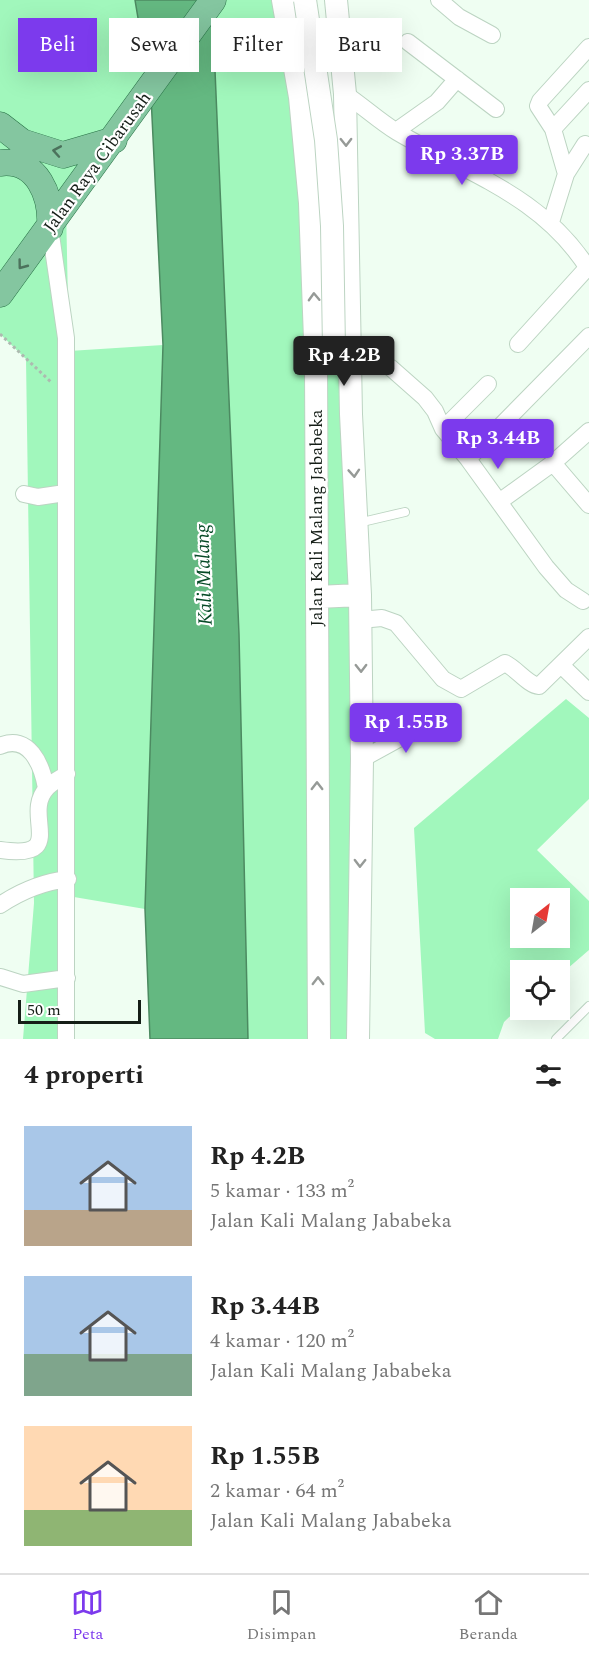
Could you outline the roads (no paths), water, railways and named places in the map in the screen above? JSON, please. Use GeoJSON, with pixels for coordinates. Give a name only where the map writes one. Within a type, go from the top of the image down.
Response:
{"type":"FeatureCollection","features":[{"type":"Feature","properties":{"kind":"main road","name":"Jalan Raya Cibarusah"},"geometry":{"type":"LineString","coordinates":[[0,294],[114,140],[213,0]]}},
{"type":"Feature","properties":{"kind":"main road","name":"Jalan Kali Malang Jababeka"},"geometry":{"type":"LineString","coordinates":[[283,0],[300,97],[310,203],[315,407],[319,1039]]}},
{"type":"Feature","properties":{"kind":"main road"},"geometry":{"type":"LineString","coordinates":[[305,0],[326,140],[340,353],[315,407]]}},
{"type":"Feature","properties":{"kind":"main road","name":"Jalan Kali Malang Jababeka"},"geometry":{"type":"LineString","coordinates":[[336,0],[345,94],[340,353],[351,414],[360,595],[362,759],[358,1039]]}},
{"type":"Feature","properties":{"kind":"main road"},"geometry":{"type":"LineString","coordinates":[[300,97],[345,94]]}},
{"type":"Feature","properties":{"kind":"main road"},"geometry":{"type":"LineString","coordinates":[[0,125],[22,142],[63,154],[114,140]]}},
{"type":"Feature","properties":{"kind":"main road"},"geometry":{"type":"LineString","coordinates":[[0,163],[23,167],[39,179],[48,195],[50,228]]}},
{"type":"Feature","properties":{"kind":"main road"},"geometry":{"type":"LineString","coordinates":[[316,597],[360,595]]}},
{"type":"Feature","properties":{"kind":"street"},"geometry":{"type":"LineString","coordinates":[[439,0],[459,17],[492,35]]}},
{"type":"Feature","properties":{"kind":"street"},"geometry":{"type":"LineString","coordinates":[[408,42],[496,109]]}},
{"type":"Feature","properties":{"kind":"street"},"geometry":{"type":"LineString","coordinates":[[566,174],[554,129],[541,114],[540,101],[589,47]]}},
{"type":"Feature","properties":{"kind":"street"},"geometry":{"type":"LineString","coordinates":[[396,131],[437,102],[457,79]]}},
{"type":"Feature","properties":{"kind":"street"},"geometry":{"type":"LineString","coordinates":[[554,129],[589,90]]}},
{"type":"Feature","properties":{"kind":"street"},"geometry":{"type":"LineString","coordinates":[[345,94],[396,131],[508,191],[551,222],[583,258],[588,269],[518,344]]}},
{"type":"Feature","properties":{"kind":"street"},"geometry":{"type":"LineString","coordinates":[[551,222],[566,174],[585,144]]}},
{"type":"Feature","properties":{"kind":"street"},"geometry":{"type":"LineString","coordinates":[[50,228],[66,338],[68,879],[66,1039]]}},
{"type":"Feature","properties":{"kind":"street"},"geometry":{"type":"LineString","coordinates":[[468,459],[589,336]]}},
{"type":"Feature","properties":{"kind":"street"},"geometry":{"type":"LineString","coordinates":[[340,353],[377,361],[391,368],[424,398],[435,411],[443,429],[468,459],[559,583],[573,597],[587,602]]}},
{"type":"Feature","properties":{"kind":"street"},"geometry":{"type":"LineString","coordinates":[[443,429],[488,384]]}},
{"type":"Feature","properties":{"kind":"street"},"geometry":{"type":"LineString","coordinates":[[499,502],[553,463],[589,431]]}},
{"type":"Feature","properties":{"kind":"street"},"geometry":{"type":"LineString","coordinates":[[553,463],[589,505]]}},
{"type":"Feature","properties":{"kind":"street"},"geometry":{"type":"LineString","coordinates":[[24,494],[38,497],[65,493]]}},
{"type":"Feature","properties":{"kind":"street"},"geometry":{"type":"LineString","coordinates":[[360,620],[382,618],[396,623],[422,657],[455,688],[466,689],[506,663],[518,670],[533,685],[539,686],[562,666],[589,637]]}},
{"type":"Feature","properties":{"kind":"street"},"geometry":{"type":"LineString","coordinates":[[562,666],[589,692]]}},
{"type":"Feature","properties":{"kind":"street"},"geometry":{"type":"LineString","coordinates":[[362,759],[422,726]]}},
{"type":"Feature","properties":{"kind":"street"},"geometry":{"type":"LineString","coordinates":[[0,746],[9,742],[20,744],[34,754],[43,768],[46,788],[39,813],[41,840],[38,846],[30,851],[0,850]]}},
{"type":"Feature","properties":{"kind":"street"},"geometry":{"type":"LineString","coordinates":[[46,788],[67,774]]}},
{"type":"Feature","properties":{"kind":"street"},"geometry":{"type":"LineString","coordinates":[[0,905],[18,893],[48,881],[68,879]]}},
{"type":"Feature","properties":{"kind":"street"},"geometry":{"type":"LineString","coordinates":[[1,977],[22,984],[67,978]]}},
{"type":"Feature","properties":{"kind":"lane"},"geometry":{"type":"LineString","coordinates":[[358,523],[405,512]]}},
{"type":"Feature","properties":{"kind":"lane"},"geometry":{"type":"LineString","coordinates":[[556,1039],[589,1006]]}},
{"type":"Feature","properties":{"kind":"water","name":"Kali Malang"},"geometry":{"type":"Polygon","coordinates":[[[135,0],[212,0],[211,72],[215,72],[239,634],[248,1039],[150,1039],[145,909],[163,345],[151,96],[147,72],[199,72],[199,18],[138,18],[135,0]]]}}]}
